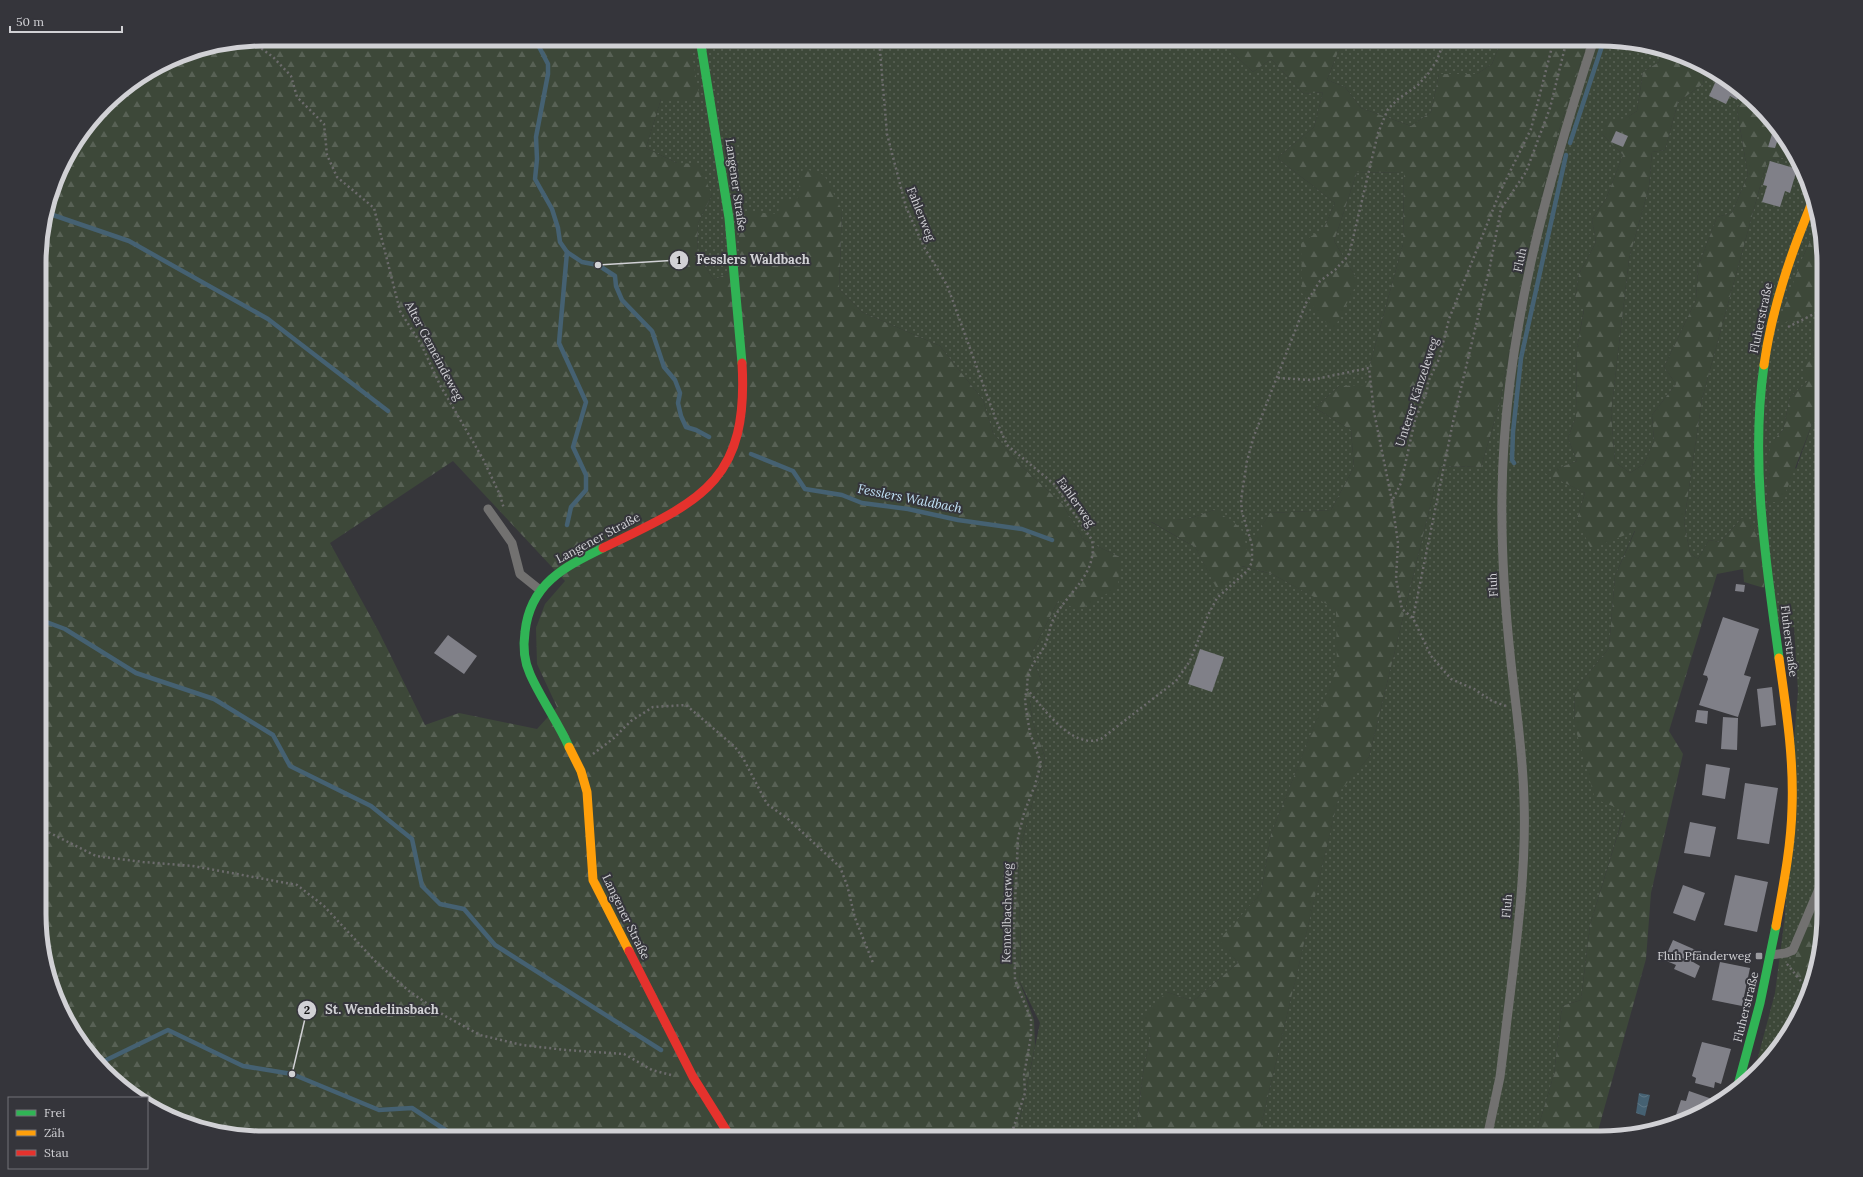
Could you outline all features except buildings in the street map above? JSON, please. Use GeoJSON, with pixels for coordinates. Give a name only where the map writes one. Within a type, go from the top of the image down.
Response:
{"type":"FeatureCollection","features":[{"type":"Feature","properties":{"kind":"main road","name":"Langener Straße"},"geometry":{"type":"LineString","coordinates":[[701,46],[722,166],[738,311],[742,402],[736,443],[727,462],[714,480],[698,497],[672,514],[564,569],[550,579],[540,590],[526,621],[523,646],[529,672],[575,756],[587,792],[592,880],[693,1077],[727,1131]]}},
{"type":"Feature","properties":{"kind":"main road","name":"Fluherstraße"},"geometry":{"type":"LineString","coordinates":[[1739,1080],[1771,955],[1788,854],[1792,789],[1780,659],[1766,555],[1758,446],[1760,391],[1775,301],[1786,267],[1810,208]]}},
{"type":"Feature","properties":{"kind":"lane","name":"Fluh"},"geometry":{"type":"LineString","coordinates":[[1488,1131],[1504,1045],[1524,838],[1524,800],[1506,614],[1503,548],[1502,494],[1508,394],[1533,256],[1548,192],[1565,129],[1592,46]]}},
{"type":"Feature","properties":{"kind":"lane"},"geometry":{"type":"LineString","coordinates":[[488,509],[512,543],[520,574],[540,590]]}},
{"type":"Feature","properties":{"kind":"lane"},"geometry":{"type":"LineString","coordinates":[[1771,955],[1786,953],[1793,950],[1817,893]]}},
{"type":"Feature","properties":{"kind":"path","name":"Alter Gemeindeweg"},"geometry":{"type":"LineString","coordinates":[[258,46],[273,57],[291,76],[297,97],[324,124],[328,155],[338,177],[374,208],[400,311],[421,344],[440,385],[483,459],[500,495],[506,515]]}},
{"type":"Feature","properties":{"kind":"path","name":"Fahlerweg"},"geometry":{"type":"LineString","coordinates":[[880,46],[887,134],[906,207],[924,247],[947,285],[996,420],[1007,445],[1054,484],[1092,540],[1093,547],[1089,570],[1054,619],[1046,643],[1027,676],[1027,689]]}},
{"type":"Feature","properties":{"kind":"path"},"geometry":{"type":"LineString","coordinates":[[1027,689],[1046,712],[1070,734],[1085,742],[1094,742],[1101,739],[1176,681],[1190,662],[1214,601],[1222,592],[1244,575],[1252,562],[1252,546],[1242,512],[1242,485],[1254,436],[1278,378],[1306,303],[1320,281],[1342,263],[1350,251],[1378,133],[1388,109],[1398,99],[1417,86],[1428,74],[1437,60],[1442,46]]}},
{"type":"Feature","properties":{"kind":"path","name":"Unterer Känzeleweg"},"geometry":{"type":"LineString","coordinates":[[1392,501],[1402,483],[1415,420],[1427,391],[1428,382],[1439,359],[1449,319],[1498,198],[1531,129],[1552,46]]}},
{"type":"Feature","properties":{"kind":"path"},"geometry":{"type":"LineString","coordinates":[[1413,618],[1453,422],[1490,266],[1501,209],[1526,172],[1550,108],[1565,46]]}},
{"type":"Feature","properties":{"kind":"path"},"geometry":{"type":"LineString","coordinates":[[1769,333],[1793,325],[1817,313]]}},
{"type":"Feature","properties":{"kind":"path"},"geometry":{"type":"LineString","coordinates":[[1278,378],[1311,380],[1369,368],[1374,412],[1392,501],[1398,543],[1396,579],[1402,609],[1413,618],[1431,656],[1451,679],[1474,689],[1502,706],[1516,707]]}},
{"type":"Feature","properties":{"kind":"path","name":"Kennelbacherweg"},"geometry":{"type":"LineString","coordinates":[[1012,1131],[1025,1093],[1024,1075],[1031,1036],[1031,1019],[1015,980],[1014,924],[1018,845],[1024,813],[1035,785],[1041,763],[1030,733],[1025,698],[1027,689]]}},
{"type":"Feature","properties":{"kind":"path"},"geometry":{"type":"LineString","coordinates":[[575,756],[593,754],[614,738],[631,721],[653,707],[686,705],[735,747],[743,758],[767,804],[788,819],[840,867],[847,885],[855,918],[873,963]]}},
{"type":"Feature","properties":{"kind":"path"},"geometry":{"type":"LineString","coordinates":[[46,832],[96,856],[193,866],[297,885],[324,906],[345,931],[377,963],[409,991],[445,1016],[480,1036],[522,1045],[624,1054],[652,1070],[674,1076]]}},
{"type":"Feature","properties":{"kind":"path"},"geometry":{"type":"LineString","coordinates":[[1771,955],[1789,966],[1804,986]]}},
{"type":"Feature","properties":{"kind":"green space"},"geometry":{"type":"Polygon","coordinates":[[[249,46],[690,46],[700,99],[661,99],[646,148],[677,163],[699,164],[712,195],[698,223],[697,255],[714,280],[740,267],[738,211],[778,214],[780,201],[797,199],[803,168],[824,175],[842,210],[839,289],[862,312],[940,346],[983,400],[993,433],[1018,463],[1062,504],[1084,540],[1120,557],[1118,587],[1079,610],[1058,601],[1031,654],[1042,683],[1030,700],[1032,720],[1045,757],[1018,855],[1021,962],[1019,980],[1034,1020],[1035,1046],[1017,1131],[249,1131],[207,1124],[167,1109],[131,1086],[100,1057],[83,1035],[68,1010],[53,970],[46,928],[46,249],[53,207],[68,167],[91,131],[120,100],[142,83],[167,68],[207,53],[249,46]],[[453,461],[330,543],[379,632],[425,725],[459,713],[537,729],[557,707],[537,664],[536,628],[545,604],[565,581],[453,461]]]}},
{"type":"Feature","properties":{"kind":"green space"},"geometry":{"type":"Polygon","coordinates":[[[686,46],[1225,46],[1253,72],[1271,59],[1304,94],[1323,92],[1314,127],[1277,158],[1335,203],[1324,228],[1358,281],[1334,241],[1357,172],[1404,173],[1403,244],[1369,368],[1367,386],[1339,386],[1315,408],[1351,430],[1354,467],[1331,510],[1270,513],[1246,551],[1214,510],[1188,519],[1151,522],[1195,547],[1217,588],[1241,566],[1272,574],[1337,609],[1337,669],[1271,834],[1261,893],[1220,940],[1238,963],[1193,1001],[1167,992],[1151,1035],[1144,1066],[1136,1131],[1017,1131],[1040,1023],[1019,980],[1021,962],[1018,855],[1045,757],[1032,720],[1030,700],[1042,683],[1031,654],[1058,601],[1120,557],[1084,540],[1062,504],[1018,463],[993,433],[983,400],[940,346],[862,312],[839,289],[842,210],[797,199],[778,214],[740,267],[714,280],[697,255],[698,223],[712,195],[677,163],[646,148],[661,99],[686,46]]]}},
{"type":"Feature","properties":{"kind":"green space"},"geometry":{"type":"Polygon","coordinates":[[[1225,46],[1340,46],[1327,80],[1345,87],[1361,108],[1411,126],[1431,112],[1439,74],[1477,74],[1492,64],[1499,46],[1586,46],[1554,146],[1524,267],[1500,402],[1481,467],[1440,466],[1369,757],[1340,791],[1260,1131],[1136,1131],[1144,1066],[1151,1035],[1141,1018],[1167,992],[1193,1001],[1238,963],[1219,940],[1261,893],[1271,834],[1337,668],[1336,609],[1272,574],[1242,566],[1217,589],[1195,547],[1150,521],[1188,519],[1214,510],[1241,529],[1246,550],[1270,513],[1331,510],[1354,467],[1351,430],[1315,408],[1339,386],[1366,385],[1369,368],[1403,244],[1404,173],[1357,172],[1334,241],[1358,281],[1333,331],[1302,293],[1301,243],[1324,228],[1335,203],[1277,158],[1314,127],[1323,92],[1304,94],[1271,59],[1253,72],[1225,46]]]}},
{"type":"Feature","properties":{"kind":"green space"},"geometry":{"type":"Polygon","coordinates":[[[1340,46],[1499,46],[1492,64],[1477,74],[1439,74],[1431,112],[1411,126],[1361,108],[1345,87],[1327,80],[1340,46]]]}},
{"type":"Feature","properties":{"kind":"green space"},"geometry":{"type":"Polygon","coordinates":[[[1586,46],[1614,46],[1661,55],[1659,62],[1643,72],[1637,111],[1602,134],[1623,155],[1606,199],[1592,219],[1596,242],[1579,274],[1575,299],[1584,309],[1577,348],[1576,416],[1568,438],[1577,461],[1546,473],[1585,493],[1577,519],[1635,530],[1615,576],[1609,648],[1575,690],[1574,723],[1625,810],[1590,925],[1581,1000],[1562,1006],[1554,1074],[1537,1131],[1260,1131],[1340,790],[1369,757],[1440,466],[1481,467],[1500,402],[1524,267],[1554,146],[1586,46]]]}},
{"type":"Feature","properties":{"kind":"green space"},"geometry":{"type":"Polygon","coordinates":[[[1661,55],[1696,68],[1704,73],[1703,84],[1678,102],[1665,150],[1652,152],[1649,187],[1629,259],[1611,413],[1615,462],[1630,473],[1644,464],[1654,441],[1652,415],[1676,384],[1664,367],[1696,300],[1698,267],[1717,217],[1732,213],[1748,175],[1737,110],[1742,99],[1763,120],[1789,156],[1767,161],[1702,399],[1684,522],[1690,553],[1698,559],[1709,540],[1720,542],[1742,518],[1751,521],[1766,559],[1764,588],[1744,582],[1743,569],[1717,574],[1669,731],[1683,754],[1651,893],[1646,959],[1598,1131],[1537,1131],[1554,1074],[1562,1006],[1581,1000],[1590,925],[1625,811],[1595,799],[1574,723],[1575,690],[1609,648],[1615,576],[1635,531],[1591,549],[1577,519],[1585,493],[1545,473],[1577,461],[1568,438],[1576,416],[1577,348],[1584,310],[1575,299],[1579,274],[1596,242],[1592,219],[1606,199],[1623,155],[1602,134],[1604,121],[1626,118],[1637,111],[1643,72],[1659,62],[1661,55]]]}},
{"type":"Feature","properties":{"kind":"green space"},"geometry":{"type":"Polygon","coordinates":[[[1704,73],[1721,83],[1742,99],[1737,110],[1748,175],[1732,213],[1717,217],[1698,267],[1696,300],[1664,367],[1676,384],[1652,415],[1654,441],[1644,464],[1630,473],[1615,462],[1611,413],[1629,259],[1649,187],[1652,152],[1665,150],[1678,102],[1703,84],[1704,73]]]}},
{"type":"Feature","properties":{"kind":"green space"},"geometry":{"type":"Polygon","coordinates":[[[1789,156],[1795,167],[1810,207],[1815,232],[1802,259],[1801,319],[1817,310],[1812,329],[1814,357],[1808,381],[1790,397],[1783,430],[1774,440],[1796,469],[1812,424],[1817,420],[1817,903],[1792,982],[1802,991],[1795,1010],[1780,1035],[1756,1064],[1775,993],[1785,916],[1798,691],[1794,627],[1782,629],[1742,518],[1720,542],[1709,540],[1698,559],[1690,553],[1684,522],[1702,399],[1767,161],[1789,156]]]}},
{"type":"Feature","properties":{"kind":"green space"},"geometry":{"type":"Polygon","coordinates":[[[1815,232],[1817,249],[1817,311],[1801,319],[1778,324],[1802,259],[1815,232]]]}},
{"type":"Feature","properties":{"kind":"green space"},"geometry":{"type":"Polygon","coordinates":[[[1817,313],[1817,420],[1812,424],[1782,502],[1769,502],[1768,454],[1774,440],[1783,430],[1790,397],[1808,381],[1802,368],[1814,357],[1812,329],[1817,313]]]}},
{"type":"Feature","properties":{"kind":"green space"},"geometry":{"type":"Polygon","coordinates":[[[1817,896],[1817,928],[1815,942],[1812,949],[1810,970],[1802,991],[1792,982],[1799,934],[1817,896]]]}},
{"type":"Feature","properties":{"kind":"green space"},"geometry":{"type":"Polygon","coordinates":[[[1815,942],[1811,964],[1812,949],[1815,942]]]}},
{"type":"Feature","properties":{"kind":"water"},"geometry":{"type":"Polygon","coordinates":[[[1639,1093],[1650,1095],[1645,1116],[1636,1113],[1639,1093]]]}},
{"type":"Feature","properties":{"kind":"waterway","name":"Fesslers Waldbach"},"geometry":{"type":"LineString","coordinates":[[539,46],[548,64],[548,74],[536,137],[537,159],[535,179],[552,209],[558,228],[560,242],[567,252],[582,262],[598,265],[615,276],[616,286],[622,300],[652,331],[664,367],[675,380],[680,393],[678,403],[681,416],[686,427],[696,430],[709,437]]}},
{"type":"Feature","properties":{"kind":"waterway"},"geometry":{"type":"LineString","coordinates":[[1570,143],[1602,46]]}},
{"type":"Feature","properties":{"kind":"waterway"},"geometry":{"type":"LineString","coordinates":[[1514,463],[1512,460],[1513,432],[1521,358],[1566,155]]}},
{"type":"Feature","properties":{"kind":"waterway"},"geometry":{"type":"LineString","coordinates":[[51,214],[129,241],[268,319],[388,411]]}},
{"type":"Feature","properties":{"kind":"waterway"},"geometry":{"type":"LineString","coordinates":[[567,252],[559,343],[586,402],[573,447],[586,475],[586,490],[571,507],[567,525]]}},
{"type":"Feature","properties":{"kind":"waterway","name":"Fesslers Waldbach"},"geometry":{"type":"LineString","coordinates":[[751,454],[793,471],[805,489],[842,495],[862,503],[908,509],[958,520],[1022,529],[1052,540]]}},
{"type":"Feature","properties":{"kind":"waterway"},"geometry":{"type":"LineString","coordinates":[[46,622],[65,629],[136,673],[214,699],[273,735],[290,766],[371,806],[412,839],[422,886],[440,904],[464,909],[495,945],[661,1050]]}},
{"type":"Feature","properties":{"kind":"waterway"},"geometry":{"type":"LineString","coordinates":[[104,1061],[168,1030],[243,1066],[292,1074],[379,1110],[412,1108],[447,1131]]}},
{"type":"Feature","properties":{"kind":"traffic: fast"},"geometry":{"type":"LineString","coordinates":[[701,46],[729,218],[742,363]]}},
{"type":"Feature","properties":{"kind":"traffic: fast"},"geometry":{"type":"LineString","coordinates":[[1764,365],[1760,402],[1759,475],[1761,512],[1769,586],[1779,658]]}},
{"type":"Feature","properties":{"kind":"traffic: fast"},"geometry":{"type":"LineString","coordinates":[[569,747],[534,683],[526,664],[524,653],[525,632],[528,615],[534,601],[551,579],[575,562],[603,548]]}},
{"type":"Feature","properties":{"kind":"traffic: fast"},"geometry":{"type":"LineString","coordinates":[[1739,1080],[1760,1003],[1776,926]]}},
{"type":"Feature","properties":{"kind":"traffic: slow"},"geometry":{"type":"LineString","coordinates":[[1764,365],[1772,322],[1783,280],[1810,208]]}},
{"type":"Feature","properties":{"kind":"traffic: slow"},"geometry":{"type":"LineString","coordinates":[[1776,926],[1788,853],[1792,789],[1789,733],[1779,658]]}},
{"type":"Feature","properties":{"kind":"traffic: slow"},"geometry":{"type":"LineString","coordinates":[[569,747],[581,771],[587,792],[593,880],[629,951]]}},
{"type":"Feature","properties":{"kind":"traffic: jam"},"geometry":{"type":"LineString","coordinates":[[603,548],[667,516],[691,500],[712,483],[727,462],[737,436],[742,403],[742,363]]}},
{"type":"Feature","properties":{"kind":"traffic: jam"},"geometry":{"type":"LineString","coordinates":[[629,951],[693,1077],[727,1131]]}},
{"type":"Feature","properties":{"kind":"place","name":"Fesslers Waldbach"},"geometry":{"type":"Point","coordinates":[598,265]}},
{"type":"Feature","properties":{"kind":"place","name":"Fluh Pfänderweg"},"geometry":{"type":"Point","coordinates":[1759,956]}},
{"type":"Feature","properties":{"kind":"place","name":"St. Wendelinsbach"},"geometry":{"type":"Point","coordinates":[292,1074]}}]}
